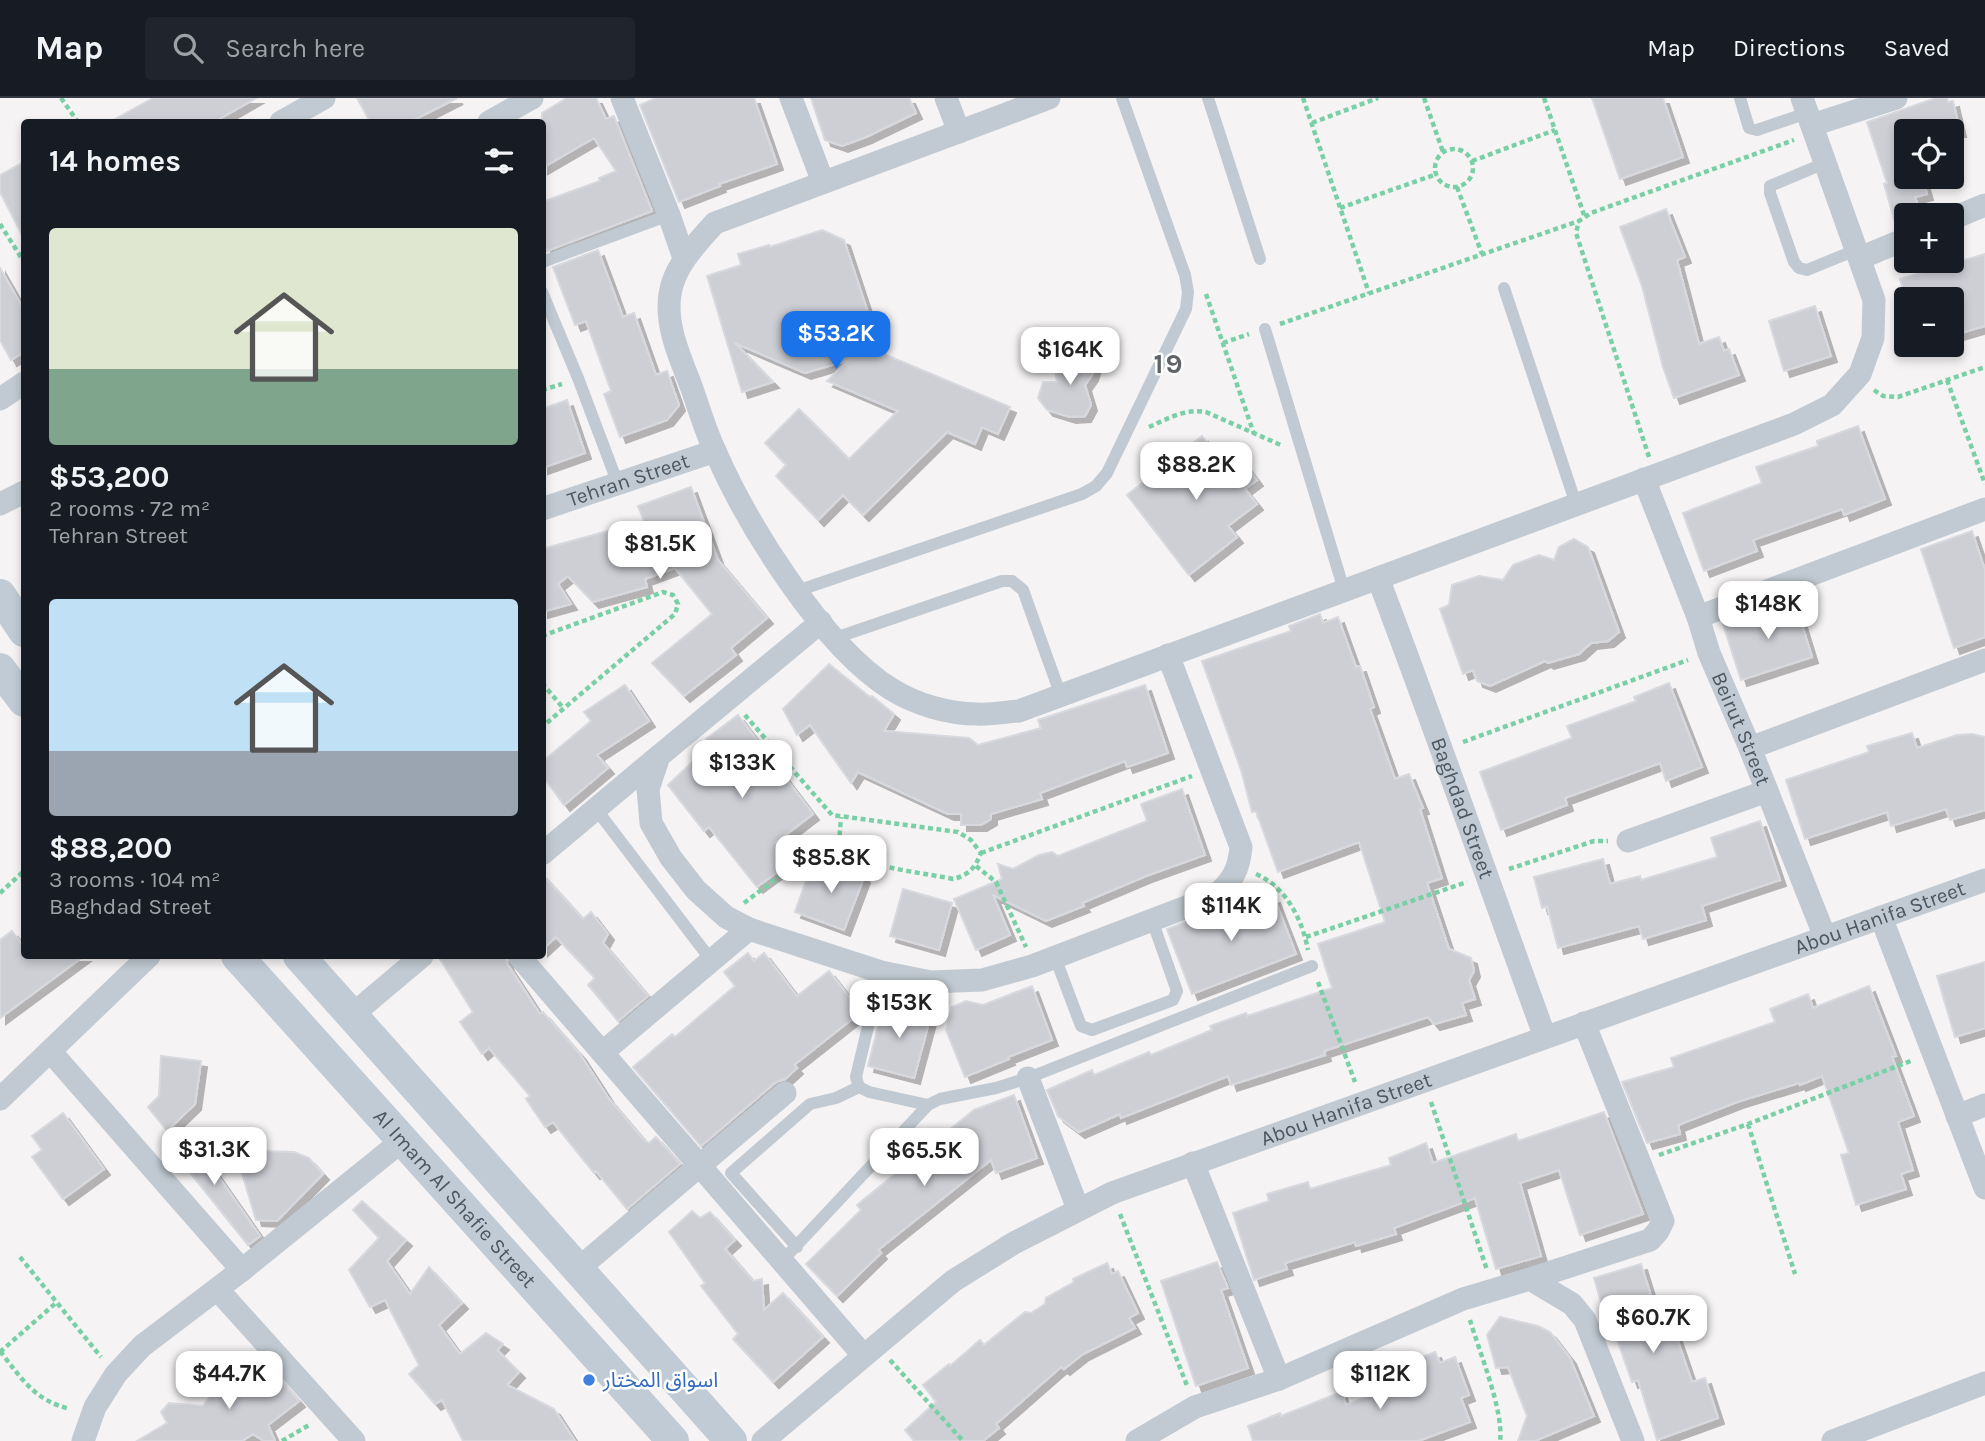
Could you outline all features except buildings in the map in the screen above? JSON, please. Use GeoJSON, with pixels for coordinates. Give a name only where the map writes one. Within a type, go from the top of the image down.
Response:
{"type":"FeatureCollection","features":[{"type":"Feature","properties":{"kind":"street"},"geometry":{"type":"LineString","coordinates":[[286,119],[324,98]]}},
{"type":"Feature","properties":{"kind":"street"},"geometry":{"type":"LineString","coordinates":[[494,119],[529,98]]}},
{"type":"Feature","properties":{"kind":"street"},"geometry":{"type":"LineString","coordinates":[[622,98],[684,258]]}},
{"type":"Feature","properties":{"kind":"street"},"geometry":{"type":"LineString","coordinates":[[791,98],[823,182]]}},
{"type":"Feature","properties":{"kind":"street"},"geometry":{"type":"LineString","coordinates":[[946,98],[959,132]]}},
{"type":"Feature","properties":{"kind":"street"},"geometry":{"type":"LineString","coordinates":[[1049,98],[715,223],[684,258],[670,292],[670,326],[715,451],[752,523],[797,591],[857,661],[891,689],[932,707],[975,715],[1019,711],[1061,696],[1794,424],[1832,405],[1860,374],[1873,338],[1874,300],[1809,117],[1896,98]]}},
{"type":"Feature","properties":{"kind":"street"},"geometry":{"type":"LineString","coordinates":[[1964,214],[1985,205]]}},
{"type":"Feature","properties":{"kind":"street"},"geometry":{"type":"LineString","coordinates":[[1858,254],[1894,243]]}},
{"type":"Feature","properties":{"kind":"street"},"geometry":{"type":"LineString","coordinates":[[0,399],[21,385]]}},
{"type":"Feature","properties":{"kind":"street","name":"Tehran Street"},"geometry":{"type":"LineString","coordinates":[[546,508],[715,451]]}},
{"type":"Feature","properties":{"kind":"street","name":"Beirut Street"},"geometry":{"type":"LineString","coordinates":[[1649,477],[1709,653],[1825,937]]}},
{"type":"Feature","properties":{"kind":"street"},"geometry":{"type":"LineString","coordinates":[[0,504],[21,494]]}},
{"type":"Feature","properties":{"kind":"street"},"geometry":{"type":"LineString","coordinates":[[1698,617],[1985,509]]}},
{"type":"Feature","properties":{"kind":"street","name":"Baghdad Street"},"geometry":{"type":"LineString","coordinates":[[1378,578],[1443,749],[1545,1037]]}},
{"type":"Feature","properties":{"kind":"street"},"geometry":{"type":"LineString","coordinates":[[0,595],[21,626]]}},
{"type":"Feature","properties":{"kind":"street"},"geometry":{"type":"LineString","coordinates":[[546,851],[730,697],[828,630]]}},
{"type":"Feature","properties":{"kind":"street"},"geometry":{"type":"LineString","coordinates":[[659,756],[648,789],[652,823],[671,859],[695,890],[726,917],[749,929],[881,972],[931,982],[982,980],[1032,966],[1215,897],[1230,884],[1239,866],[1241,846],[1168,655]]}},
{"type":"Feature","properties":{"kind":"street"},"geometry":{"type":"LineString","coordinates":[[1750,748],[1985,660]]}},
{"type":"Feature","properties":{"kind":"street"},"geometry":{"type":"LineString","coordinates":[[0,669],[21,697]]}},
{"type":"Feature","properties":{"kind":"street"},"geometry":{"type":"LineString","coordinates":[[1628,841],[1767,791]]}},
{"type":"Feature","properties":{"kind":"street","name":"Abou Hanifa Street"},"geometry":{"type":"LineString","coordinates":[[763,1441],[953,1281],[1014,1242],[1112,1193],[1985,880]]}},
{"type":"Feature","properties":{"kind":"street"},"geometry":{"type":"LineString","coordinates":[[1881,917],[1985,1188]]}},
{"type":"Feature","properties":{"kind":"street"},"geometry":{"type":"LineString","coordinates":[[603,1052],[749,929]]}},
{"type":"Feature","properties":{"kind":"street"},"geometry":{"type":"LineString","coordinates":[[0,1099],[146,959]]}},
{"type":"Feature","properties":{"kind":"street","name":"Al Imam Al Shafie Street"},"geometry":{"type":"LineString","coordinates":[[240,959],[673,1441]]}},
{"type":"Feature","properties":{"kind":"street"},"geometry":{"type":"LineString","coordinates":[[302,959],[731,1441]]}},
{"type":"Feature","properties":{"kind":"street"},"geometry":{"type":"LineString","coordinates":[[352,1015],[418,959]]}},
{"type":"Feature","properties":{"kind":"street"},"geometry":{"type":"LineString","coordinates":[[522,959],[700,1165],[789,1254],[869,1349]]}},
{"type":"Feature","properties":{"kind":"street"},"geometry":{"type":"LineString","coordinates":[[1137,1441],[1195,1407],[1279,1379],[1463,1299],[1650,1240],[1663,1221],[1584,1023]]}},
{"type":"Feature","properties":{"kind":"street"},"geometry":{"type":"LineString","coordinates":[[50,1051],[242,1270]]}},
{"type":"Feature","properties":{"kind":"street"},"geometry":{"type":"LineString","coordinates":[[1028,1078],[1078,1209]]}},
{"type":"Feature","properties":{"kind":"street"},"geometry":{"type":"LineString","coordinates":[[578,1269],[785,1093]]}},
{"type":"Feature","properties":{"kind":"street"},"geometry":{"type":"LineString","coordinates":[[1957,1116],[1985,1105]]}},
{"type":"Feature","properties":{"kind":"street"},"geometry":{"type":"LineString","coordinates":[[83,1441],[95,1407],[116,1374],[142,1346],[242,1270],[403,1140]]}},
{"type":"Feature","properties":{"kind":"street"},"geometry":{"type":"LineString","coordinates":[[1193,1163],[1279,1379]]}},
{"type":"Feature","properties":{"kind":"street"},"geometry":{"type":"LineString","coordinates":[[1530,1279],[1572,1304],[1586,1320],[1633,1441]]}},
{"type":"Feature","properties":{"kind":"street"},"geometry":{"type":"LineString","coordinates":[[217,1289],[354,1441]]}},
{"type":"Feature","properties":{"kind":"street"},"geometry":{"type":"LineString","coordinates":[[1833,1441],[1985,1383]]}},
{"type":"Feature","properties":{"kind":"lane"},"geometry":{"type":"LineString","coordinates":[[797,591],[1082,494],[1096,486],[1107,474],[1186,309],[1188,292],[1185,275],[1122,98]]}},
{"type":"Feature","properties":{"kind":"lane"},"geometry":{"type":"LineString","coordinates":[[1208,98],[1260,259]]}},
{"type":"Feature","properties":{"kind":"lane"},"geometry":{"type":"LineString","coordinates":[[1740,98],[1749,128],[1757,130],[1809,117]]}},
{"type":"Feature","properties":{"kind":"lane"},"geometry":{"type":"LineString","coordinates":[[1825,163],[1770,186],[1770,193],[1794,262],[1799,268],[1807,270],[1858,254]]}},
{"type":"Feature","properties":{"kind":"lane"},"geometry":{"type":"LineString","coordinates":[[546,261],[669,215]]}},
{"type":"Feature","properties":{"kind":"lane"},"geometry":{"type":"LineString","coordinates":[[1504,288],[1576,505]]}},
{"type":"Feature","properties":{"kind":"lane"},"geometry":{"type":"LineString","coordinates":[[546,302],[618,484]]}},
{"type":"Feature","properties":{"kind":"lane"},"geometry":{"type":"LineString","coordinates":[[1265,329],[1344,590]]}},
{"type":"Feature","properties":{"kind":"lane"},"geometry":{"type":"LineString","coordinates":[[828,630],[1002,581],[1012,581],[1023,590],[1061,696]]}},
{"type":"Feature","properties":{"kind":"lane"},"geometry":{"type":"LineString","coordinates":[[596,809],[712,960]]}},
{"type":"Feature","properties":{"kind":"lane"},"geometry":{"type":"LineString","coordinates":[[1055,957],[1081,1026],[1092,1030],[1173,1000],[1177,991],[1152,920]]}},
{"type":"Feature","properties":{"kind":"lane"},"geometry":{"type":"LineString","coordinates":[[859,1087],[836,1098],[810,1104],[731,1173],[789,1254],[928,1105],[940,1099],[996,1088],[1028,1078],[1312,966]]}},
{"type":"Feature","properties":{"kind":"lane"},"geometry":{"type":"LineString","coordinates":[[881,972],[856,1077],[859,1087],[869,1092],[928,1105]]}},
{"type":"Feature","properties":{"kind":"path"},"geometry":{"type":"LineString","coordinates":[[61,98],[76,119]]}},
{"type":"Feature","properties":{"kind":"path"},"geometry":{"type":"LineString","coordinates":[[1303,98],[1369,293]]}},
{"type":"Feature","properties":{"kind":"path"},"geometry":{"type":"LineString","coordinates":[[1312,123],[1378,98]]}},
{"type":"Feature","properties":{"kind":"path"},"geometry":{"type":"LineString","coordinates":[[1424,98],[1443,152]]}},
{"type":"Feature","properties":{"kind":"path"},"geometry":{"type":"LineString","coordinates":[[1544,98],[1584,215]]}},
{"type":"Feature","properties":{"kind":"path"},"geometry":{"type":"LineString","coordinates":[[1649,477],[1576,233],[1579,221],[1584,215],[1809,117]]}},
{"type":"Feature","properties":{"kind":"path"},"geometry":{"type":"LineString","coordinates":[[1472,161],[1555,130]]}},
{"type":"Feature","properties":{"kind":"path"},"geometry":{"type":"LineString","coordinates":[[1457,149],[1468,155],[1472,161],[1469,180],[1457,187],[1444,184],[1437,174],[1437,162],[1443,152],[1457,149]]}},
{"type":"Feature","properties":{"kind":"path"},"geometry":{"type":"LineString","coordinates":[[1340,208],[1437,174]]}},
{"type":"Feature","properties":{"kind":"path"},"geometry":{"type":"LineString","coordinates":[[1457,187],[1482,254]]}},
{"type":"Feature","properties":{"kind":"path"},"geometry":{"type":"LineString","coordinates":[[1223,343],[1579,221]]}},
{"type":"Feature","properties":{"kind":"path"},"geometry":{"type":"LineString","coordinates":[[0,224],[21,257]]}},
{"type":"Feature","properties":{"kind":"path"},"geometry":{"type":"LineString","coordinates":[[1860,374],[1869,387],[1883,396],[1898,397],[1985,367]]}},
{"type":"Feature","properties":{"kind":"path"},"geometry":{"type":"LineString","coordinates":[[1948,380],[1985,484]]}},
{"type":"Feature","properties":{"kind":"path"},"geometry":{"type":"LineString","coordinates":[[1125,436],[1187,411],[1197,410],[1288,449],[1306,464]]}},
{"type":"Feature","properties":{"kind":"path"},"geometry":{"type":"LineString","coordinates":[[546,635],[663,592],[673,595],[678,604],[675,614],[546,724]]}},
{"type":"Feature","properties":{"kind":"path"},"geometry":{"type":"LineString","coordinates":[[1443,749],[1709,653]]}},
{"type":"Feature","properties":{"kind":"path"},"geometry":{"type":"LineString","coordinates":[[546,688],[564,709]]}},
{"type":"Feature","properties":{"kind":"path"},"geometry":{"type":"LineString","coordinates":[[730,697],[832,815],[958,832],[971,840],[981,853]]}},
{"type":"Feature","properties":{"kind":"path"},"geometry":{"type":"LineString","coordinates":[[726,917],[819,846],[839,844],[870,862],[953,879],[966,875],[976,866],[981,853],[1212,768]]}},
{"type":"Feature","properties":{"kind":"path"},"geometry":{"type":"LineString","coordinates":[[839,844],[841,817]]}},
{"type":"Feature","properties":{"kind":"path"},"geometry":{"type":"LineString","coordinates":[[976,866],[996,882],[1018,927],[1032,966]]}},
{"type":"Feature","properties":{"kind":"path"},"geometry":{"type":"LineString","coordinates":[[0,892],[21,874]]}},
{"type":"Feature","properties":{"kind":"path"},"geometry":{"type":"LineString","coordinates":[[1638,1162],[1748,1124],[1934,1052]]}},
{"type":"Feature","properties":{"kind":"path"},"geometry":{"type":"LineString","coordinates":[[1424,1081],[1494,1289]]}},
{"type":"Feature","properties":{"kind":"path"},"geometry":{"type":"LineString","coordinates":[[1748,1124],[1795,1274]]}},
{"type":"Feature","properties":{"kind":"path"},"geometry":{"type":"LineString","coordinates":[[1112,1193],[1195,1407]]}},
{"type":"Feature","properties":{"kind":"path"},"geometry":{"type":"LineString","coordinates":[[20,1257],[116,1374]]}},
{"type":"Feature","properties":{"kind":"path"},"geometry":{"type":"LineString","coordinates":[[1463,1299],[1497,1409],[1502,1429],[1500,1441]]}},
{"type":"Feature","properties":{"kind":"path"},"geometry":{"type":"LineString","coordinates":[[57,1302],[0,1352],[32,1392],[51,1404],[73,1409],[95,1407]]}},
{"type":"Feature","properties":{"kind":"path"},"geometry":{"type":"LineString","coordinates":[[869,1349],[963,1441]]}},
{"type":"Feature","properties":{"kind":"path"},"geometry":{"type":"LineString","coordinates":[[282,1441],[313,1423]]}},
{"type":"Feature","properties":{"kind":"place","name":"اسواق المختار"},"geometry":{"type":"Point","coordinates":[589,1380]}},
{"type":"Feature","properties":{"kind":"district","name":"19"},"geometry":{"type":"Point","coordinates":[1169,363]}}]}
